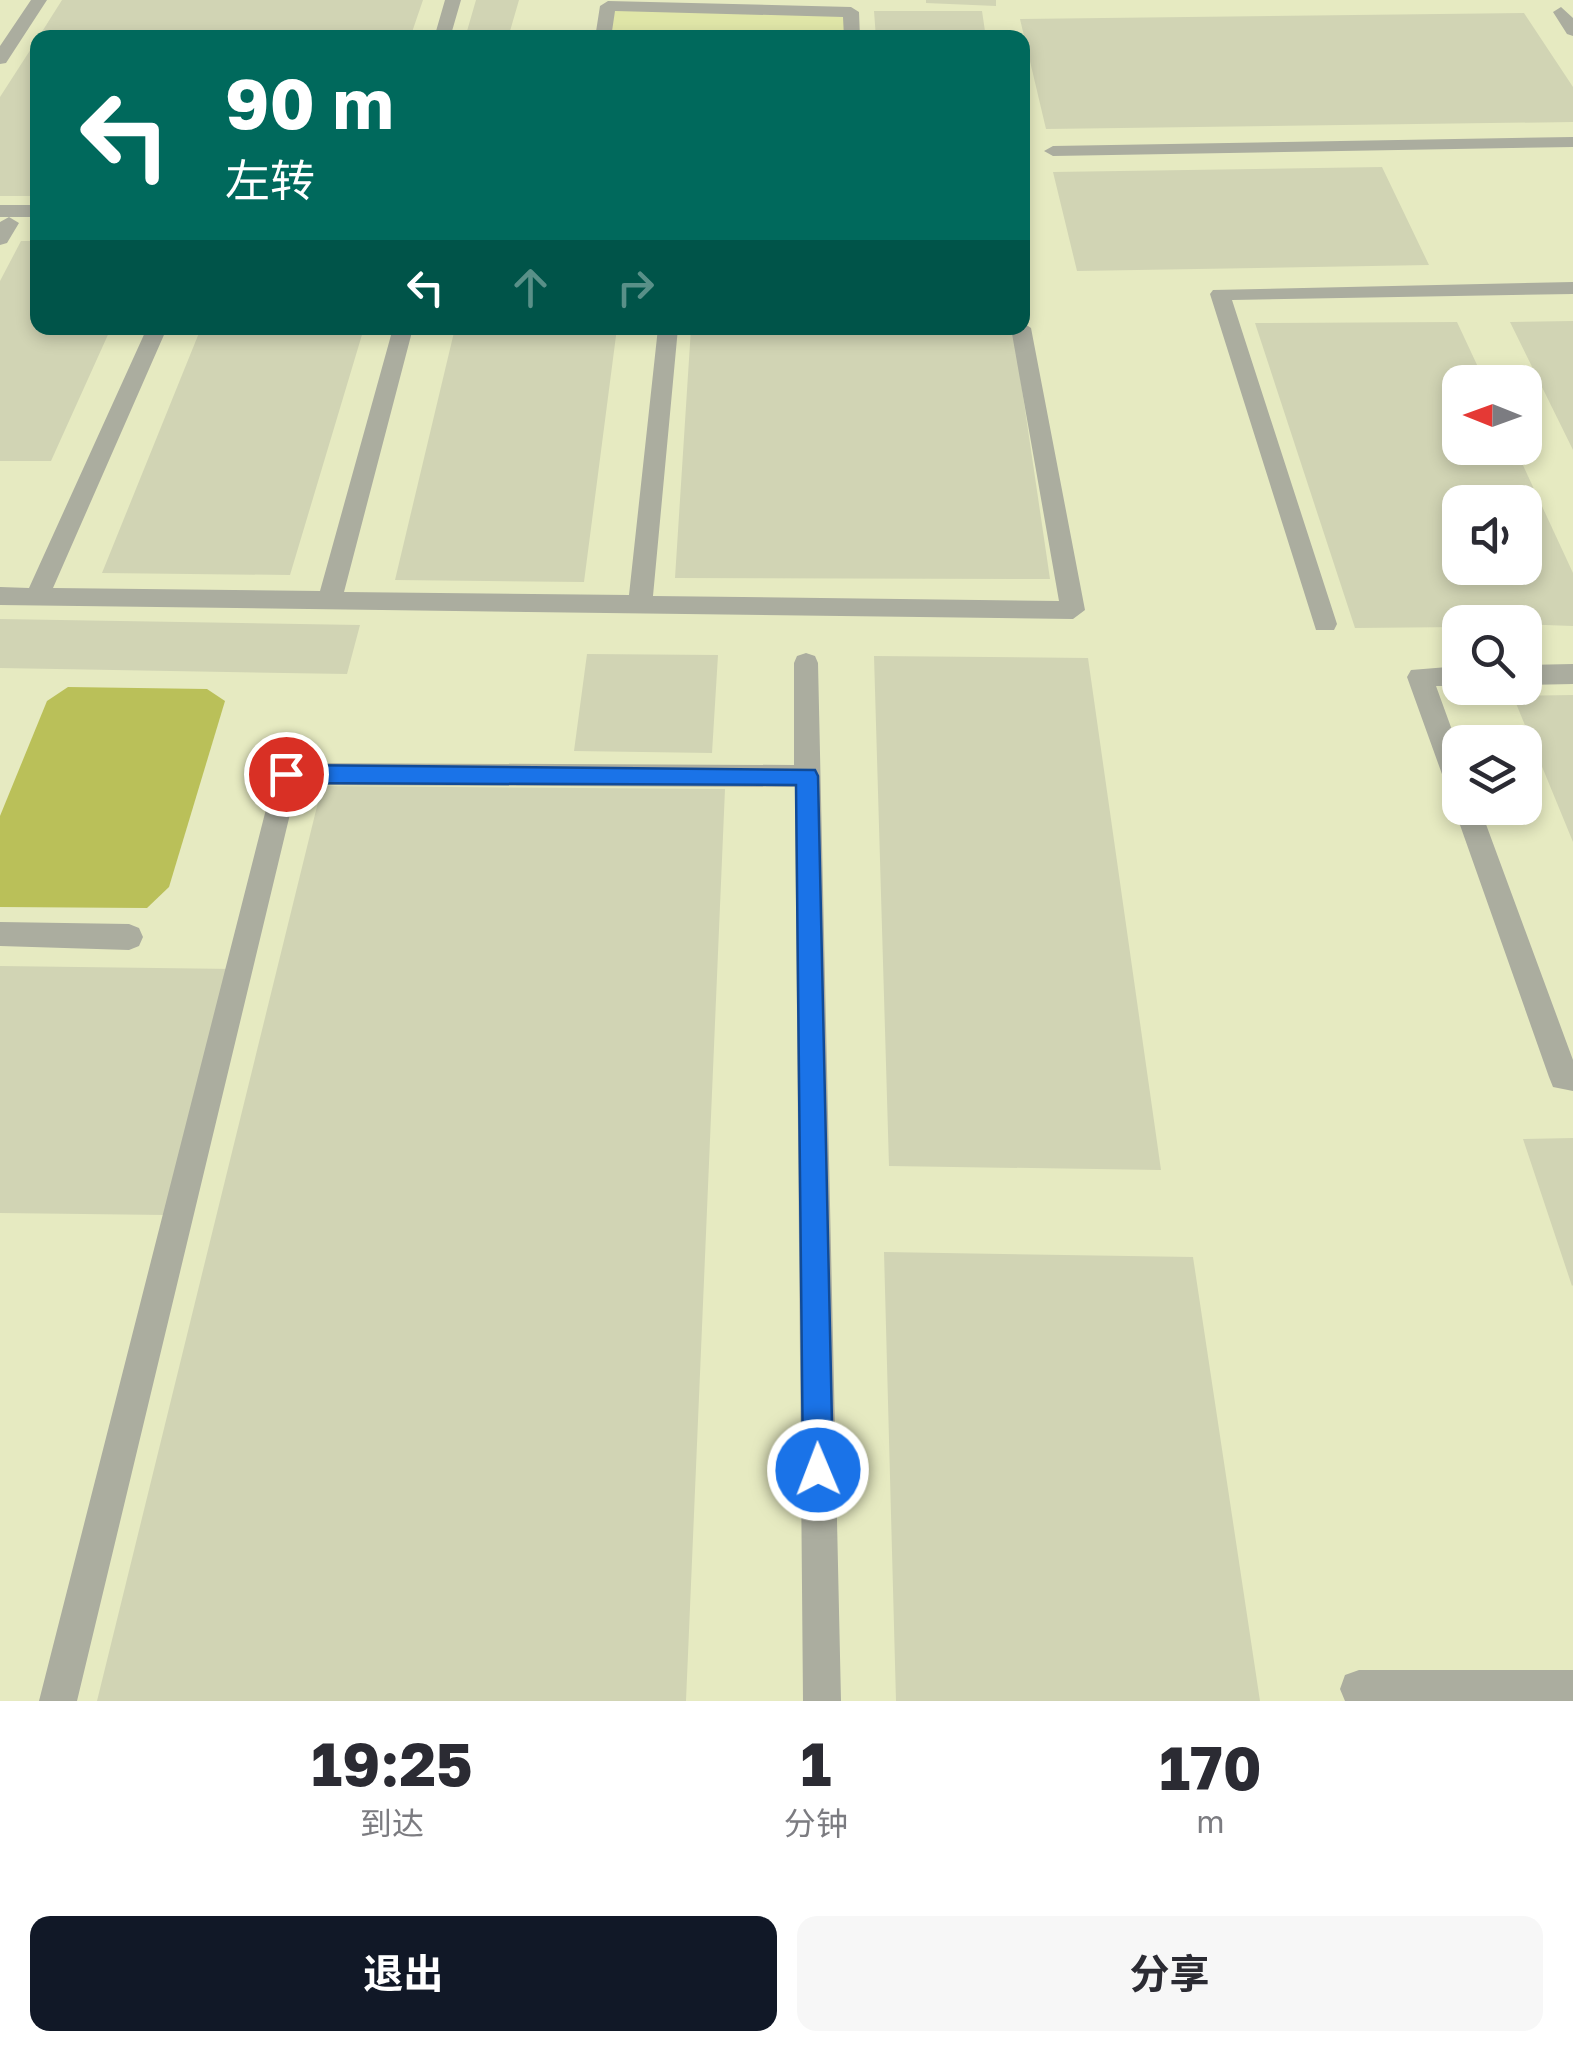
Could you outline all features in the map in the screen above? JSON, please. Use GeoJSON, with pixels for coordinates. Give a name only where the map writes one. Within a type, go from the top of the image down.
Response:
{"type":"FeatureCollection","features":[{"type":"Feature","properties":{"kind":"lane"},"geometry":{"type":"LineString","coordinates":[[0,59],[39,0]]}},
{"type":"Feature","properties":{"kind":"lane"},"geometry":{"type":"LineString","coordinates":[[444,30],[453,0]]}},
{"type":"Feature","properties":{"kind":"lane"},"geometry":{"type":"LineString","coordinates":[[604,30],[608,6],[745,5],[851,12],[852,30]]}},
{"type":"Feature","properties":{"kind":"lane"},"geometry":{"type":"LineString","coordinates":[[1561,12],[1573,31]]}},
{"type":"Feature","properties":{"kind":"lane"},"geometry":{"type":"LineString","coordinates":[[1052,151],[1573,142]]}},
{"type":"Feature","properties":{"kind":"lane"},"geometry":{"type":"LineString","coordinates":[[2,224],[30,214]]}},
{"type":"Feature","properties":{"kind":"lane"},"geometry":{"type":"LineString","coordinates":[[2,224],[30,223]]}},
{"type":"Feature","properties":{"kind":"lane"},"geometry":{"type":"LineString","coordinates":[[1324,624],[1220,294],[1573,288]]}},
{"type":"Feature","properties":{"kind":"lane"},"geometry":{"type":"LineString","coordinates":[[36,596],[154,335]]}},
{"type":"Feature","properties":{"kind":"lane"},"geometry":{"type":"LineString","coordinates":[[330,600],[401,335]]}},
{"type":"Feature","properties":{"kind":"lane"},"geometry":{"type":"LineString","coordinates":[[640,604],[667,335]]}},
{"type":"Feature","properties":{"kind":"lane"},"geometry":{"type":"LineString","coordinates":[[0,596],[1073,610],[1022,335]]}},
{"type":"Feature","properties":{"kind":"lane"},"geometry":{"type":"LineString","coordinates":[[806,662],[822,1701]]}},
{"type":"Feature","properties":{"kind":"lane"},"geometry":{"type":"LineString","coordinates":[[1542,674],[1573,674]]}},
{"type":"Feature","properties":{"kind":"lane"},"geometry":{"type":"LineString","coordinates":[[1442,676],[1420,677],[1442,738]]}},
{"type":"Feature","properties":{"kind":"lane"},"geometry":{"type":"LineString","coordinates":[[58,1701],[286,774],[807,776]]}},
{"type":"Feature","properties":{"kind":"lane"},"geometry":{"type":"LineString","coordinates":[[1473,825],[1564,1076],[1573,1076]]}},
{"type":"Feature","properties":{"kind":"lane"},"geometry":{"type":"LineString","coordinates":[[0,934],[129,937]]}},
{"type":"Feature","properties":{"kind":"lane"},"geometry":{"type":"LineString","coordinates":[[1359,1689],[1573,1689]]}},
{"type":"Feature","properties":{"kind":"shaded area"},"geometry":{"type":"Polygon","coordinates":[[[0,0],[1573,0],[1573,1701],[0,1701],[0,0]]]}},
{"type":"Feature","properties":{"kind":"shaded area"},"geometry":{"type":"Polygon","coordinates":[[[608,6],[851,12],[852,30],[604,30],[608,6]]]}},
{"type":"Feature","properties":{"kind":"green space"},"geometry":{"type":"Polygon","coordinates":[[[68,687],[207,689],[225,701],[169,887],[147,908],[0,907],[0,816],[47,701],[68,687]]]}},
{"type":"Feature","properties":{"kind":"building"},"geometry":{"type":"Polygon","coordinates":[[[62,0],[423,0],[413,30],[43,30],[62,0]]]}},
{"type":"Feature","properties":{"kind":"building"},"geometry":{"type":"Polygon","coordinates":[[[476,0],[519,0],[510,30],[467,30],[476,0]]]}},
{"type":"Feature","properties":{"kind":"building"},"geometry":{"type":"Polygon","coordinates":[[[996,0],[996,6],[926,3],[996,0]]]}},
{"type":"Feature","properties":{"kind":"building"},"geometry":{"type":"Polygon","coordinates":[[[874,11],[982,11],[985,30],[875,30],[874,11]]]}},
{"type":"Feature","properties":{"kind":"building"},"geometry":{"type":"Polygon","coordinates":[[[1524,13],[1573,87],[1573,122],[1046,129],[1030,61],[1030,30],[1023,30],[1020,19],[1524,13]]]}},
{"type":"Feature","properties":{"kind":"building"},"geometry":{"type":"Polygon","coordinates":[[[30,50],[30,196],[0,196],[0,97],[30,50]]]}},
{"type":"Feature","properties":{"kind":"building"},"geometry":{"type":"Polygon","coordinates":[[[1382,167],[1429,265],[1077,271],[1053,172],[1382,167]]]}},
{"type":"Feature","properties":{"kind":"building"},"geometry":{"type":"Polygon","coordinates":[[[21,241],[30,241],[30,335],[108,335],[51,461],[0,461],[0,281],[21,241]]]}},
{"type":"Feature","properties":{"kind":"building"},"geometry":{"type":"Polygon","coordinates":[[[1573,321],[1573,450],[1542,387],[1542,365],[1531,365],[1510,322],[1573,321]]]}},
{"type":"Feature","properties":{"kind":"building"},"geometry":{"type":"Polygon","coordinates":[[[1457,322],[1477,365],[1442,365],[1442,465],[1523,465],[1532,485],[1442,485],[1442,585],[1542,585],[1542,506],[1573,573],[1573,626],[1542,625],[1542,605],[1442,605],[1442,627],[1355,628],[1255,323],[1457,322]]]}},
{"type":"Feature","properties":{"kind":"building"},"geometry":{"type":"Polygon","coordinates":[[[198,335],[362,335],[290,575],[102,573],[198,335]]]}},
{"type":"Feature","properties":{"kind":"building"},"geometry":{"type":"Polygon","coordinates":[[[453,335],[616,335],[584,582],[395,580],[453,335]]]}},
{"type":"Feature","properties":{"kind":"building"},"geometry":{"type":"Polygon","coordinates":[[[691,335],[1014,335],[1050,579],[675,578],[691,335]]]}},
{"type":"Feature","properties":{"kind":"building"},"geometry":{"type":"Polygon","coordinates":[[[0,619],[360,625],[347,674],[0,668],[0,619]]]}},
{"type":"Feature","properties":{"kind":"building"},"geometry":{"type":"Polygon","coordinates":[[[587,654],[718,655],[712,753],[574,751],[587,654]]]}},
{"type":"Feature","properties":{"kind":"building"},"geometry":{"type":"Polygon","coordinates":[[[874,656],[1088,658],[1161,1170],[889,1166],[874,656]]]}},
{"type":"Feature","properties":{"kind":"building"},"geometry":{"type":"Polygon","coordinates":[[[1573,695],[1573,842],[1542,767],[1542,725],[1525,725],[1517,705],[1542,705],[1542,696],[1573,695]]]}},
{"type":"Feature","properties":{"kind":"building"},"geometry":{"type":"Polygon","coordinates":[[[322,786],[725,789],[686,1701],[97,1701],[322,786]]]}},
{"type":"Feature","properties":{"kind":"building"},"geometry":{"type":"Polygon","coordinates":[[[0,966],[235,969],[167,1215],[0,1213],[0,966]]]}},
{"type":"Feature","properties":{"kind":"building"},"geometry":{"type":"Polygon","coordinates":[[[1573,1138],[1573,1285],[1572,1286],[1523,1139],[1573,1138]]]}},
{"type":"Feature","properties":{"kind":"building"},"geometry":{"type":"Polygon","coordinates":[[[884,1252],[1193,1257],[1260,1701],[896,1701],[884,1252]]]}},
{"type":"Feature","properties":{"kind":"route"},"geometry":{"type":"LineString","coordinates":[[286,774],[807,776],[818,1470]]}}]}
